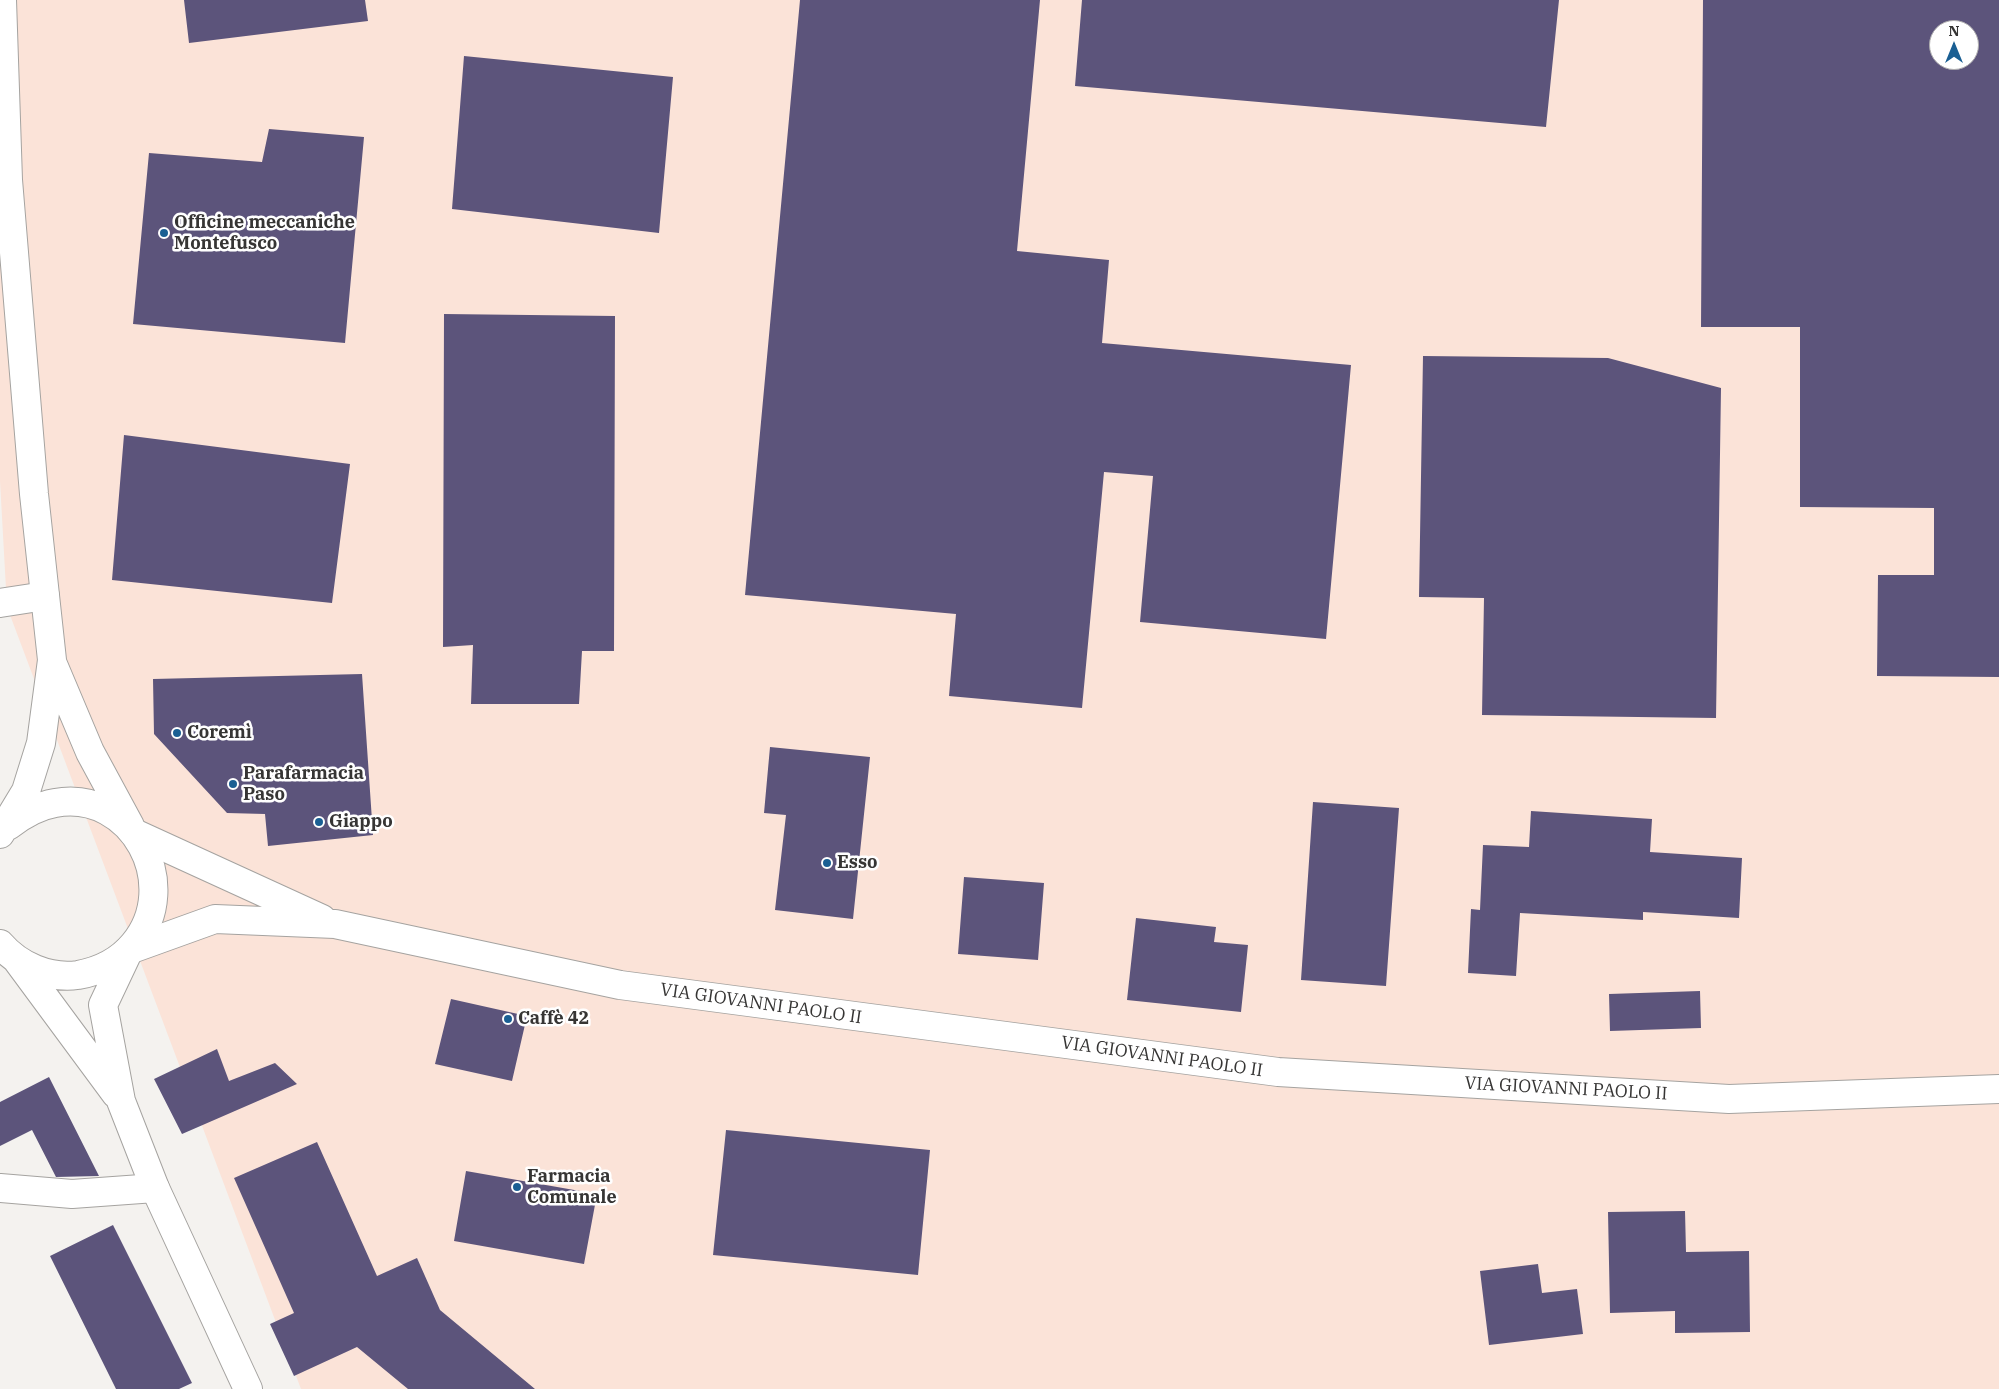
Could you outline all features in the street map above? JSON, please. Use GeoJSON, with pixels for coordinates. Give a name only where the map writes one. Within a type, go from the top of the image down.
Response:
{"type":"FeatureCollection","features":[{"type":"Feature","properties":{"kind":"street"},"geometry":{"type":"LineString","coordinates":[[0,834],[26,791],[41,743],[52,660],[34,494],[8,180],[2,0]]}},
{"type":"Feature","properties":{"kind":"street"},"geometry":{"type":"LineString","coordinates":[[0,603],[45,596]]}},
{"type":"Feature","properties":{"kind":"street"},"geometry":{"type":"LineString","coordinates":[[52,660],[90,752],[147,854],[152,870],[154,896],[147,924],[129,950],[103,1005],[121,1101],[156,1188],[248,1389]]}},
{"type":"Feature","properties":{"kind":"street"},"geometry":{"type":"LineString","coordinates":[[0,834],[7,826],[28,811],[49,804],[69,802],[83,804],[104,810],[123,822],[134,833],[335,924]]}},
{"type":"Feature","properties":{"kind":"street"},"geometry":{"type":"LineString","coordinates":[[5,950],[40,971],[67,976],[95,971],[108,965],[129,950],[215,919],[335,924]]}},
{"type":"Feature","properties":{"kind":"street","name":"VIA GIOVANNI PAOLO II"},"geometry":{"type":"LineString","coordinates":[[335,924],[620,985],[1278,1072],[1729,1099],[1999,1089]]}},
{"type":"Feature","properties":{"kind":"street"},"geometry":{"type":"LineString","coordinates":[[5,950],[121,1101]]}},
{"type":"Feature","properties":{"kind":"street"},"geometry":{"type":"LineString","coordinates":[[0,1188],[72,1194],[156,1188]]}},
{"type":"Feature","properties":{"kind":"shaded area"},"geometry":{"type":"Polygon","coordinates":[[[0,0],[1999,0],[1999,1389],[301,1389],[7,607],[0,481],[0,0]]]}},
{"type":"Feature","properties":{"kind":"building"},"geometry":{"type":"Polygon","coordinates":[[[184,0],[365,0],[368,21],[189,43],[184,0]]]}},
{"type":"Feature","properties":{"kind":"building"},"geometry":{"type":"Polygon","coordinates":[[[800,0],[1040,0],[1017,251],[1109,260],[1102,343],[1351,365],[1326,639],[1140,622],[1153,476],[1104,472],[1082,708],[949,696],[956,614],[745,595],[800,0]]]}},
{"type":"Feature","properties":{"kind":"building"},"geometry":{"type":"Polygon","coordinates":[[[1082,0],[1559,0],[1546,127],[1075,86],[1082,0]]]}},
{"type":"Feature","properties":{"kind":"building"},"geometry":{"type":"Polygon","coordinates":[[[1703,0],[1999,0],[1999,677],[1877,676],[1878,575],[1934,575],[1934,508],[1800,507],[1800,327],[1701,327],[1703,0]]]}},
{"type":"Feature","properties":{"kind":"building"},"geometry":{"type":"Polygon","coordinates":[[[464,56],[673,77],[659,233],[452,209],[464,56]]]}},
{"type":"Feature","properties":{"kind":"building"},"geometry":{"type":"Polygon","coordinates":[[[269,129],[364,137],[345,343],[133,324],[149,153],[262,162],[269,129]]]}},
{"type":"Feature","properties":{"kind":"building"},"geometry":{"type":"Polygon","coordinates":[[[444,314],[615,316],[614,651],[582,651],[579,704],[471,704],[473,645],[443,647],[444,314]]]}},
{"type":"Feature","properties":{"kind":"building"},"geometry":{"type":"Polygon","coordinates":[[[1423,356],[1608,358],[1721,388],[1716,718],[1482,715],[1484,598],[1419,597],[1423,356]]]}},
{"type":"Feature","properties":{"kind":"building"},"geometry":{"type":"Polygon","coordinates":[[[124,435],[350,464],[332,603],[112,580],[124,435]]]}},
{"type":"Feature","properties":{"kind":"building"},"geometry":{"type":"Polygon","coordinates":[[[362,674],[373,835],[268,846],[265,814],[227,813],[154,734],[153,679],[362,674]]]}},
{"type":"Feature","properties":{"kind":"building"},"geometry":{"type":"Polygon","coordinates":[[[770,747],[870,757],[853,919],[775,910],[786,815],[764,813],[770,747]]]}},
{"type":"Feature","properties":{"kind":"building"},"geometry":{"type":"Polygon","coordinates":[[[1313,802],[1399,808],[1386,986],[1301,980],[1313,802]]]}},
{"type":"Feature","properties":{"kind":"building"},"geometry":{"type":"Polygon","coordinates":[[[1531,811],[1652,819],[1650,852],[1742,858],[1739,918],[1643,912],[1643,920],[1520,913],[1516,976],[1468,973],[1471,909],[1480,910],[1483,845],[1529,847],[1531,811]]]}},
{"type":"Feature","properties":{"kind":"building"},"geometry":{"type":"Polygon","coordinates":[[[964,877],[1044,883],[1038,960],[958,954],[964,877]]]}},
{"type":"Feature","properties":{"kind":"building"},"geometry":{"type":"Polygon","coordinates":[[[1136,918],[1216,927],[1214,942],[1248,945],[1241,1012],[1127,1000],[1136,918]]]}},
{"type":"Feature","properties":{"kind":"building"},"geometry":{"type":"Polygon","coordinates":[[[1700,991],[1701,1028],[1610,1031],[1609,994],[1700,991]]]}},
{"type":"Feature","properties":{"kind":"building"},"geometry":{"type":"Polygon","coordinates":[[[451,999],[527,1016],[512,1081],[435,1064],[451,999]]]}},
{"type":"Feature","properties":{"kind":"building"},"geometry":{"type":"Polygon","coordinates":[[[217,1049],[229,1081],[275,1063],[297,1084],[182,1134],[154,1079],[217,1049]]]}},
{"type":"Feature","properties":{"kind":"building"},"geometry":{"type":"Polygon","coordinates":[[[49,1077],[99,1176],[56,1177],[32,1130],[0,1146],[0,1102],[49,1077]]]}},
{"type":"Feature","properties":{"kind":"building"},"geometry":{"type":"Polygon","coordinates":[[[726,1130],[930,1150],[918,1275],[713,1255],[726,1130]]]}},
{"type":"Feature","properties":{"kind":"building"},"geometry":{"type":"Polygon","coordinates":[[[317,1142],[377,1276],[417,1258],[440,1310],[535,1389],[408,1389],[357,1347],[294,1376],[270,1324],[294,1313],[234,1178],[317,1142]]]}},
{"type":"Feature","properties":{"kind":"building"},"geometry":{"type":"Polygon","coordinates":[[[466,1171],[597,1194],[584,1264],[454,1241],[466,1171]]]}},
{"type":"Feature","properties":{"kind":"building"},"geometry":{"type":"Polygon","coordinates":[[[1685,1211],[1686,1252],[1749,1251],[1750,1332],[1675,1333],[1675,1311],[1610,1313],[1608,1212],[1685,1211]]]}},
{"type":"Feature","properties":{"kind":"building"},"geometry":{"type":"Polygon","coordinates":[[[113,1225],[192,1383],[179,1389],[116,1389],[50,1256],[113,1225]]]}},
{"type":"Feature","properties":{"kind":"building"},"geometry":{"type":"Polygon","coordinates":[[[1538,1264],[1542,1293],[1577,1289],[1583,1334],[1489,1345],[1480,1271],[1538,1264]]]}},
{"type":"Feature","properties":{"kind":"place","name":"Officine meccaniche Montefusco"},"geometry":{"type":"Point","coordinates":[164,233]}},
{"type":"Feature","properties":{"kind":"place","name":"Coremì"},"geometry":{"type":"Point","coordinates":[177,733]}},
{"type":"Feature","properties":{"kind":"place","name":"Parafarmacia Paso"},"geometry":{"type":"Point","coordinates":[233,784]}},
{"type":"Feature","properties":{"kind":"place","name":"Giappo"},"geometry":{"type":"Point","coordinates":[319,822]}},
{"type":"Feature","properties":{"kind":"place","name":"Esso"},"geometry":{"type":"Point","coordinates":[827,863]}},
{"type":"Feature","properties":{"kind":"place","name":"Caffè 42"},"geometry":{"type":"Point","coordinates":[508,1019]}},
{"type":"Feature","properties":{"kind":"place","name":"Farmacia Comunale"},"geometry":{"type":"Point","coordinates":[517,1187]}}]}
